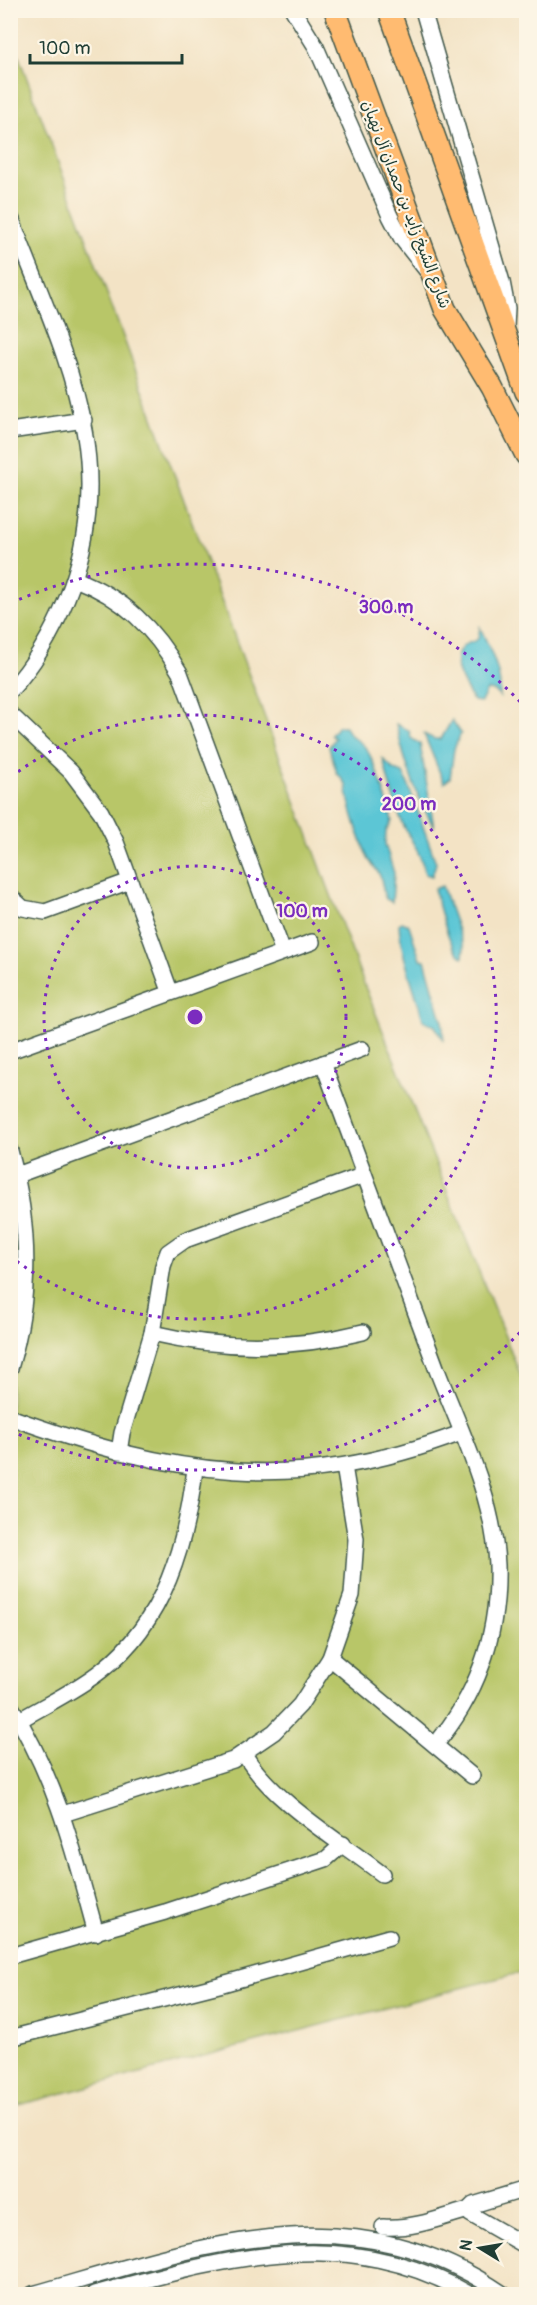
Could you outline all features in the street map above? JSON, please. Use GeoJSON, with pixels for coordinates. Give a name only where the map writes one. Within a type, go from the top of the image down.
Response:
{"type":"FeatureCollection","features":[{"type":"Feature","properties":{"kind":"highway","name":"شارع الشيخ زايد بن حمدان آل نهيان"},"geometry":{"type":"LineString","coordinates":[[335,10],[446,309],[492,387],[526,455]]}},
{"type":"Feature","properties":{"kind":"highway"},"geometry":{"type":"LineString","coordinates":[[389,10],[526,392]]}},
{"type":"Feature","properties":{"kind":"street"},"geometry":{"type":"LineString","coordinates":[[293,10],[316,47],[402,239],[433,278]]}},
{"type":"Feature","properties":{"kind":"street"},"geometry":{"type":"LineString","coordinates":[[423,10],[502,282],[507,308],[505,334]]}},
{"type":"Feature","properties":{"kind":"street"},"geometry":{"type":"LineString","coordinates":[[10,215],[76,390],[84,420],[91,478],[90,511],[75,579],[49,637],[10,691]]}},
{"type":"Feature","properties":{"kind":"street"},"geometry":{"type":"LineString","coordinates":[[10,431],[84,420]]}},
{"type":"Feature","properties":{"kind":"street"},"geometry":{"type":"LineString","coordinates":[[75,579],[105,592],[140,618],[160,641],[180,673],[283,952]]}},
{"type":"Feature","properties":{"kind":"street"},"geometry":{"type":"LineString","coordinates":[[10,714],[71,772],[93,799],[116,842],[170,991]]}},
{"type":"Feature","properties":{"kind":"street"},"geometry":{"type":"LineString","coordinates":[[10,896],[23,908],[45,912],[130,881]]}},
{"type":"Feature","properties":{"kind":"street"},"geometry":{"type":"LineString","coordinates":[[10,1051],[170,991],[312,942]]}},
{"type":"Feature","properties":{"kind":"street"},"geometry":{"type":"LineString","coordinates":[[17,1175],[362,1049]]}},
{"type":"Feature","properties":{"kind":"street"},"geometry":{"type":"LineString","coordinates":[[323,1063],[461,1433],[492,1526],[497,1563],[496,1600],[488,1652],[476,1684],[458,1716],[435,1745]]}},
{"type":"Feature","properties":{"kind":"street"},"geometry":{"type":"LineString","coordinates":[[10,1151],[17,1175],[25,1224],[26,1274],[21,1322],[10,1368]]}},
{"type":"Feature","properties":{"kind":"street"},"geometry":{"type":"LineString","coordinates":[[119,1452],[122,1433],[152,1333],[163,1266],[168,1252],[178,1243],[364,1175]]}},
{"type":"Feature","properties":{"kind":"street"},"geometry":{"type":"LineString","coordinates":[[152,1333],[198,1343],[257,1347],[316,1342],[363,1332]]}},
{"type":"Feature","properties":{"kind":"street"},"geometry":{"type":"LineString","coordinates":[[10,1417],[119,1452],[195,1469],[271,1473],[344,1466],[408,1451],[461,1433]]}},
{"type":"Feature","properties":{"kind":"street"},"geometry":{"type":"LineString","coordinates":[[63,1814],[219,1766],[244,1754],[288,1719],[311,1689],[330,1658],[350,1605],[356,1569],[355,1522],[344,1466]]}},
{"type":"Feature","properties":{"kind":"street"},"geometry":{"type":"LineString","coordinates":[[20,1720],[102,1670],[127,1647],[148,1620],[178,1556],[186,1526],[195,1469]]}},
{"type":"Feature","properties":{"kind":"street"},"geometry":{"type":"LineString","coordinates":[[330,1658],[472,1776]]}},
{"type":"Feature","properties":{"kind":"street"},"geometry":{"type":"LineString","coordinates":[[10,1704],[45,1767],[63,1814],[96,1933]]}},
{"type":"Feature","properties":{"kind":"street"},"geometry":{"type":"LineString","coordinates":[[244,1754],[267,1784],[382,1874]]}},
{"type":"Feature","properties":{"kind":"street"},"geometry":{"type":"LineString","coordinates":[[10,1956],[96,1933],[326,1859],[343,1844]]}},
{"type":"Feature","properties":{"kind":"street"},"geometry":{"type":"LineString","coordinates":[[10,2038],[219,1985],[388,1937]]}},
{"type":"Feature","properties":{"kind":"street"},"geometry":{"type":"LineString","coordinates":[[382,2227],[400,2228],[417,2225],[526,2189]]}},
{"type":"Feature","properties":{"kind":"street"},"geometry":{"type":"LineString","coordinates":[[493,2227],[492,2215],[496,2199]]}},
{"type":"Feature","properties":{"kind":"street"},"geometry":{"type":"LineString","coordinates":[[468,2210],[470,2214],[526,2246]]}},
{"type":"Feature","properties":{"kind":"street"},"geometry":{"type":"LineString","coordinates":[[33,2295],[194,2249],[247,2239],[292,2234],[359,2239],[403,2248],[449,2264],[503,2295]]}},
{"type":"Feature","properties":{"kind":"street"},"geometry":{"type":"LineString","coordinates":[[94,2295],[230,2259],[313,2251],[389,2262],[438,2279],[469,2295]]}},
{"type":"Feature","properties":{"kind":"green space"},"geometry":{"type":"Polygon","coordinates":[[[10,33],[364,984],[526,1389],[526,1971],[11,2107],[10,33]]]}},
{"type":"Feature","properties":{"kind":"water"},"geometry":{"type":"Polygon","coordinates":[[[480,627],[494,661],[500,687],[500,697],[495,691],[487,690],[481,702],[473,701],[462,681],[457,665],[459,651],[465,645],[478,639],[480,627]]]}},
{"type":"Feature","properties":{"kind":"water"},"geometry":{"type":"Polygon","coordinates":[[[452,720],[461,733],[454,749],[450,778],[444,783],[424,734],[434,739],[441,739],[452,720]]]}},
{"type":"Feature","properties":{"kind":"water"},"geometry":{"type":"Polygon","coordinates":[[[396,724],[409,731],[411,738],[420,744],[434,827],[411,777],[396,724]]]}},
{"type":"Feature","properties":{"kind":"water"},"geometry":{"type":"Polygon","coordinates":[[[338,726],[345,726],[351,735],[364,746],[372,760],[384,794],[392,821],[386,831],[385,844],[394,873],[392,902],[386,899],[380,876],[367,856],[357,829],[346,784],[337,773],[329,747],[335,738],[331,735],[338,726]]]}},
{"type":"Feature","properties":{"kind":"water"},"geometry":{"type":"Polygon","coordinates":[[[383,759],[394,770],[403,773],[408,784],[436,863],[432,876],[425,874],[419,854],[402,822],[383,759]]]}},
{"type":"Feature","properties":{"kind":"water"},"geometry":{"type":"Polygon","coordinates":[[[442,886],[464,947],[463,957],[453,946],[449,937],[434,889],[442,886]]]}},
{"type":"Feature","properties":{"kind":"water"},"geometry":{"type":"Polygon","coordinates":[[[402,922],[409,925],[420,959],[425,960],[442,1020],[444,1041],[435,1026],[423,1020],[402,949],[399,924],[402,922]]]}}]}
